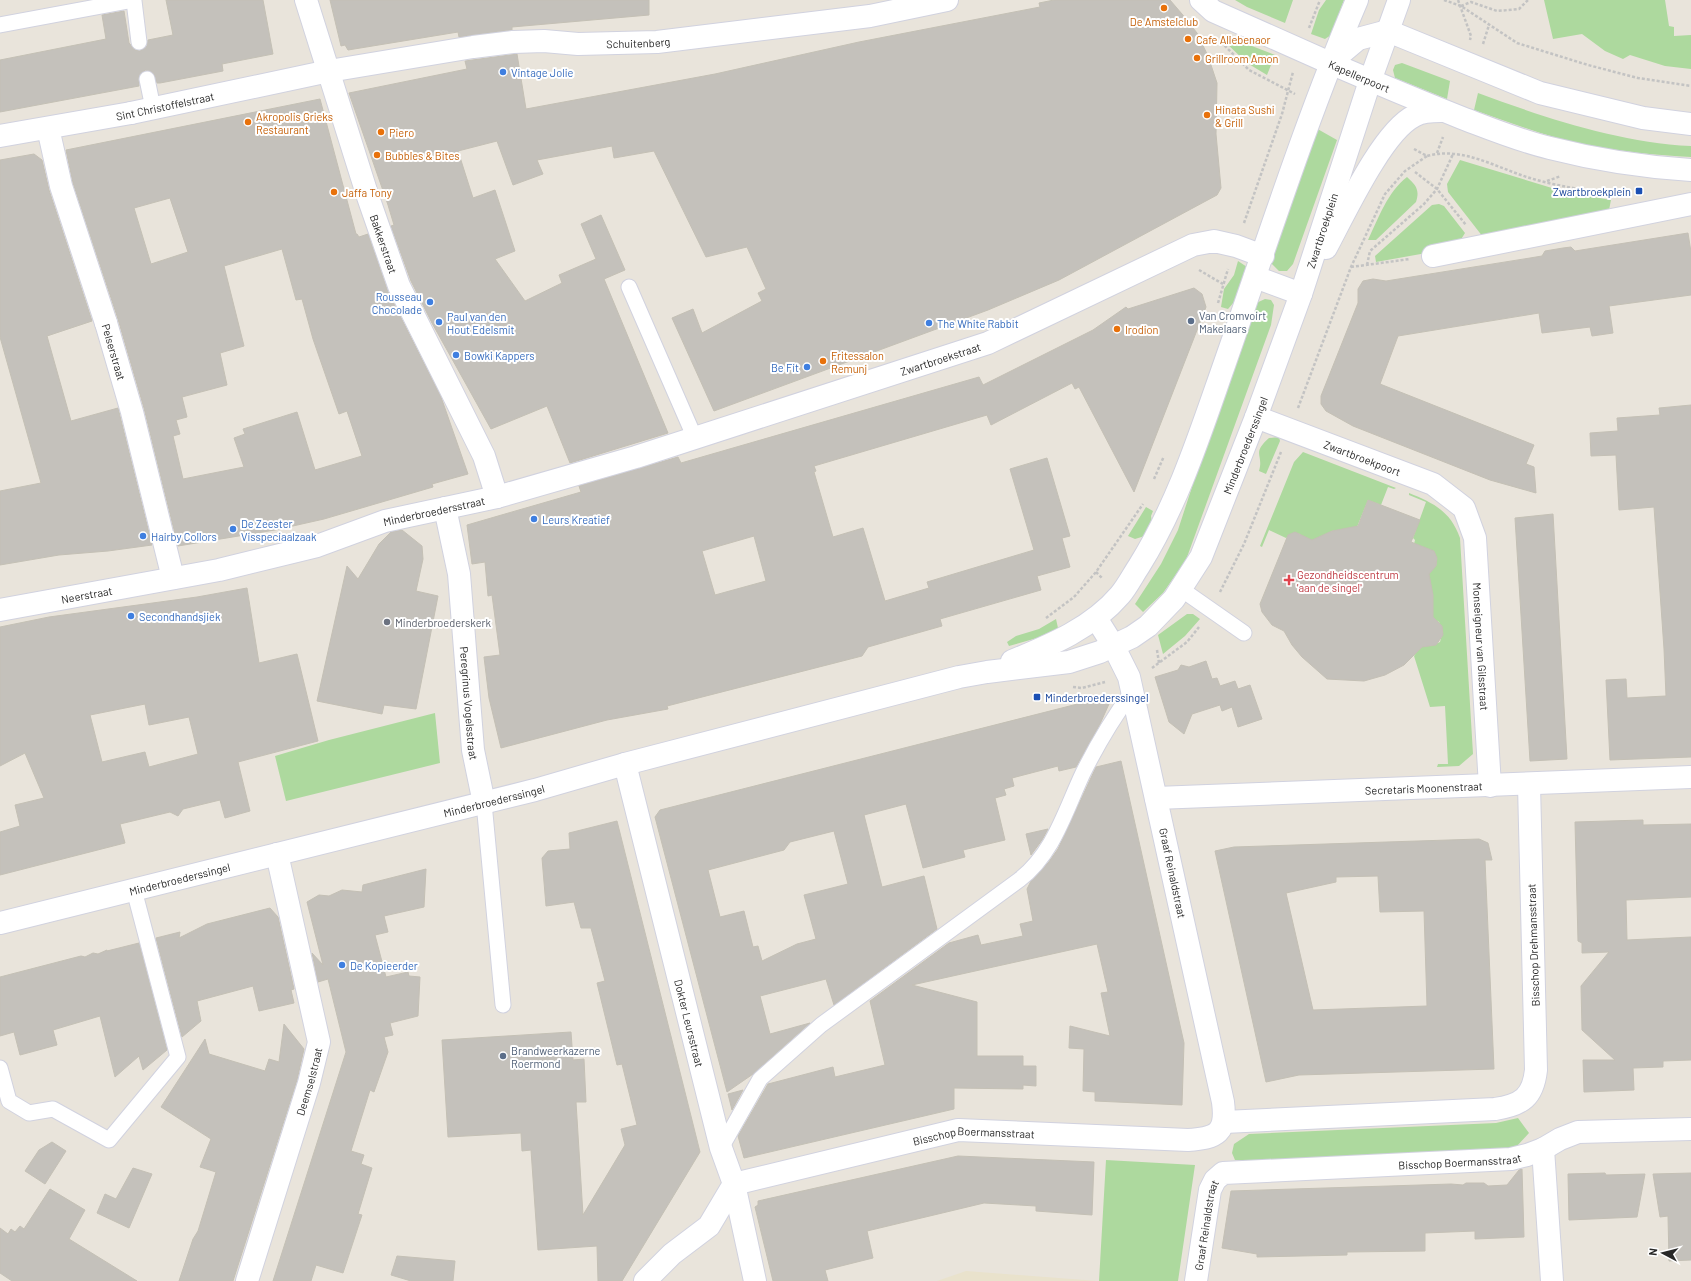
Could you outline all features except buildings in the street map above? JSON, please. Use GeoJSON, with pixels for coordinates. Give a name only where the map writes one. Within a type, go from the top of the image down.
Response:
{"type":"FeatureCollection","features":[{"type":"Feature","properties":{"kind":"street","name":"Bakkerstraat"},"geometry":{"type":"LineString","coordinates":[[306,0],[368,197],[399,286],[484,456],[496,497]]}},
{"type":"Feature","properties":{"kind":"street","name":"Schuitenberg"},"geometry":{"type":"LineString","coordinates":[[329,71],[472,47],[513,42],[657,42],[870,16],[947,0]]}},
{"type":"Feature","properties":{"kind":"street"},"geometry":{"type":"LineString","coordinates":[[1357,0],[1330,63],[1255,277],[1301,294],[1390,136],[1406,120],[1415,115],[1441,110]]}},
{"type":"Feature","properties":{"kind":"street","name":"Zwartbroekplein"},"geometry":{"type":"LineString","coordinates":[[1301,294],[1370,81],[1399,0]]}},
{"type":"Feature","properties":{"kind":"street"},"geometry":{"type":"LineString","coordinates":[[1207,5],[1330,63]]}},
{"type":"Feature","properties":{"kind":"street"},"geometry":{"type":"LineString","coordinates":[[1388,31],[1540,93],[1643,118],[1691,124]]}},
{"type":"Feature","properties":{"kind":"street","name":"Kapellerpoort"},"geometry":{"type":"LineString","coordinates":[[1388,31],[1358,39],[1339,53],[1330,63],[1441,110],[1507,135],[1549,148],[1606,160],[1655,167],[1691,170]]}},
{"type":"Feature","properties":{"kind":"street","name":"Sint Christoffelstraat"},"geometry":{"type":"LineString","coordinates":[[0,136],[131,113],[329,71]]}},
{"type":"Feature","properties":{"kind":"street","name":"Pelserstraat"},"geometry":{"type":"LineString","coordinates":[[48,128],[61,186],[106,323],[132,412],[173,578]]}},
{"type":"Feature","properties":{"kind":"street"},"geometry":{"type":"LineString","coordinates":[[1433,256],[1528,236],[1610,222],[1691,204]]}},
{"type":"Feature","properties":{"kind":"street","name":"Zwartbroekstraat"},"geometry":{"type":"LineString","coordinates":[[694,436],[988,343],[1194,245],[1214,241],[1236,246],[1263,256]]}},
{"type":"Feature","properties":{"kind":"street","name":"Minderbroederssingel"},"geometry":{"type":"LineString","coordinates":[[987,672],[1055,644],[1096,618],[1120,595],[1146,554],[1169,512],[1202,428],[1255,277]]}},
{"type":"Feature","properties":{"kind":"street","name":"Minderbroederssingel"},"geometry":{"type":"LineString","coordinates":[[0,923],[536,790],[625,764],[959,677],[1069,662],[1113,646],[1148,626],[1174,599],[1201,557],[1256,417],[1301,294]]}},
{"type":"Feature","properties":{"kind":"street","name":"Zwartbroekpoort"},"geometry":{"type":"LineString","coordinates":[[1256,417],[1433,484],[1464,508]]}},
{"type":"Feature","properties":{"kind":"street","name":"Minderbroedersstraat"},"geometry":{"type":"LineString","coordinates":[[173,578],[219,570],[318,546],[385,521],[496,497],[636,456],[694,436]]}},
{"type":"Feature","properties":{"kind":"street","name":"Peregrinus Vogelsstraat"},"geometry":{"type":"LineString","coordinates":[[445,508],[459,574],[473,750],[484,803]]}},
{"type":"Feature","properties":{"kind":"street","name":"Monseigneur van Gilsstraat"},"geometry":{"type":"LineString","coordinates":[[1464,508],[1475,538],[1490,786]]}},
{"type":"Feature","properties":{"kind":"street","name":"Neerstraat"},"geometry":{"type":"LineString","coordinates":[[0,610],[173,578]]}},
{"type":"Feature","properties":{"kind":"street","name":"Graaf Reinaldstraat"},"geometry":{"type":"LineString","coordinates":[[1096,618],[1129,677],[1223,1102],[1220,1128]]}},
{"type":"Feature","properties":{"kind":"street","name":"Dokter Leursstraat"},"geometry":{"type":"LineString","coordinates":[[625,764],[721,1148],[734,1184],[755,1281]]}},
{"type":"Feature","properties":{"kind":"street","name":"Secretaris Moonenstraat"},"geometry":{"type":"LineString","coordinates":[[1156,798],[1529,785],[1691,777]]}},
{"type":"Feature","properties":{"kind":"street","name":"Bisschop Drehmansstraat"},"geometry":{"type":"LineString","coordinates":[[1522,1101],[1529,1094],[1535,1083],[1536,1070],[1529,785]]}},
{"type":"Feature","properties":{"kind":"street","name":"Deemselstraat"},"geometry":{"type":"LineString","coordinates":[[247,1281],[309,1083],[319,1042],[278,854]]}},
{"type":"Feature","properties":{"kind":"street","name":"Bisschop Boermansstraat"},"geometry":{"type":"LineString","coordinates":[[734,1184],[958,1130],[1188,1140],[1203,1139],[1220,1128],[1495,1109],[1507,1107],[1522,1101]]}},
{"type":"Feature","properties":{"kind":"street","name":"Bisschop Boermansstraat"},"geometry":{"type":"LineString","coordinates":[[1223,1173],[1511,1159],[1527,1156],[1560,1139],[1578,1132],[1691,1129]]}},
{"type":"Feature","properties":{"kind":"street"},"geometry":{"type":"LineString","coordinates":[[1543,1149],[1552,1281]]}},
{"type":"Feature","properties":{"kind":"street","name":"Graaf Reinaldstraat"},"geometry":{"type":"LineString","coordinates":[[1196,1281],[1210,1190],[1215,1180],[1223,1173]]}},
{"type":"Feature","properties":{"kind":"street"},"geometry":{"type":"LineString","coordinates":[[645,1281],[672,1254],[709,1226],[734,1184]]}},
{"type":"Feature","properties":{"kind":"lane"},"geometry":{"type":"LineString","coordinates":[[0,25],[134,0],[140,42]]}},
{"type":"Feature","properties":{"kind":"lane"},"geometry":{"type":"LineString","coordinates":[[147,79],[153,108]]}},
{"type":"Feature","properties":{"kind":"lane"},"geometry":{"type":"LineString","coordinates":[[629,287],[694,436]]}},
{"type":"Feature","properties":{"kind":"lane"},"geometry":{"type":"LineString","coordinates":[[1181,589],[1244,633]]}},
{"type":"Feature","properties":{"kind":"lane"},"geometry":{"type":"LineString","coordinates":[[721,1148],[760,1079],[821,1025],[1019,880],[1034,866],[1047,851],[1083,774],[1113,718],[1132,692]]}},
{"type":"Feature","properties":{"kind":"lane"},"geometry":{"type":"LineString","coordinates":[[484,803],[503,1006]]}},
{"type":"Feature","properties":{"kind":"lane"},"geometry":{"type":"LineString","coordinates":[[0,1068],[9,1101],[29,1113],[53,1109],[109,1140],[178,1057],[134,890]]}},
{"type":"Feature","properties":{"kind":"path"},"geometry":{"type":"LineString","coordinates":[[1444,0],[1461,6],[1516,43],[1588,65],[1638,78],[1691,86]]}},
{"type":"Feature","properties":{"kind":"path"},"geometry":{"type":"LineString","coordinates":[[1458,0],[1461,6]]}},
{"type":"Feature","properties":{"kind":"path"},"geometry":{"type":"LineString","coordinates":[[1461,6],[1470,2],[1497,11],[1519,9],[1528,0]]}},
{"type":"Feature","properties":{"kind":"path"},"geometry":{"type":"LineString","coordinates":[[1207,5],[1212,30],[1221,43],[1250,70],[1287,91],[1282,114],[1236,246]]}},
{"type":"Feature","properties":{"kind":"path"},"geometry":{"type":"LineString","coordinates":[[1483,45],[1489,25]]}},
{"type":"Feature","properties":{"kind":"path"},"geometry":{"type":"LineString","coordinates":[[1437,153],[1463,155],[1546,182],[1620,195]]}},
{"type":"Feature","properties":{"kind":"path"},"geometry":{"type":"LineString","coordinates":[[1367,265],[1370,252],[1424,204],[1437,189],[1454,154]]}},
{"type":"Feature","properties":{"kind":"path"},"geometry":{"type":"LineString","coordinates":[[1415,172],[1437,189],[1482,246]]}},
{"type":"Feature","properties":{"kind":"path"},"geometry":{"type":"LineString","coordinates":[[1351,267],[1433,256]]}},
{"type":"Feature","properties":{"kind":"path"},"geometry":{"type":"LineString","coordinates":[[1216,310],[1223,284]]}},
{"type":"Feature","properties":{"kind":"path"},"geometry":{"type":"LineString","coordinates":[[1154,480],[1166,451]]}},
{"type":"Feature","properties":{"kind":"path"},"geometry":{"type":"LineString","coordinates":[[1096,572],[1145,501]]}},
{"type":"Feature","properties":{"kind":"shaded area"},"geometry":{"type":"Polygon","coordinates":[[[966,1271],[1098,1281],[937,1281],[966,1271]]]}},
{"type":"Feature","properties":{"kind":"green space"},"geometry":{"type":"Polygon","coordinates":[[[1235,0],[1293,0],[1285,23],[1247,7],[1235,0]]]}},
{"type":"Feature","properties":{"kind":"green space"},"geometry":{"type":"Polygon","coordinates":[[[1326,0],[1344,0],[1331,35],[1325,39],[1311,34],[1319,10],[1326,0]]]}},
{"type":"Feature","properties":{"kind":"green space"},"geometry":{"type":"Polygon","coordinates":[[[1544,0],[1665,0],[1669,26],[1674,27],[1674,36],[1691,35],[1691,69],[1665,66],[1630,55],[1623,59],[1605,51],[1582,34],[1553,39],[1544,0]]]}},
{"type":"Feature","properties":{"kind":"green space"},"geometry":{"type":"Polygon","coordinates":[[[1226,36],[1275,55],[1267,75],[1247,63],[1223,40],[1226,36]]]}},
{"type":"Feature","properties":{"kind":"green space"},"geometry":{"type":"Polygon","coordinates":[[[1402,63],[1450,81],[1447,99],[1395,78],[1393,70],[1395,65],[1402,63]]]}},
{"type":"Feature","properties":{"kind":"green space"},"geometry":{"type":"Polygon","coordinates":[[[1478,93],[1556,120],[1609,134],[1663,144],[1691,146],[1691,157],[1614,150],[1573,142],[1545,134],[1474,110],[1478,93]]]}},
{"type":"Feature","properties":{"kind":"green space"},"geometry":{"type":"Polygon","coordinates":[[[1314,127],[1337,140],[1293,264],[1287,271],[1279,271],[1269,261],[1314,127]]]}},
{"type":"Feature","properties":{"kind":"green space"},"geometry":{"type":"Polygon","coordinates":[[[1460,160],[1565,192],[1611,200],[1608,215],[1483,237],[1448,192],[1447,184],[1460,160]]]}},
{"type":"Feature","properties":{"kind":"green space"},"geometry":{"type":"Polygon","coordinates":[[[1407,177],[1416,188],[1418,194],[1416,202],[1376,240],[1368,240],[1389,198],[1400,183],[1407,177]]]}},
{"type":"Feature","properties":{"kind":"green space"},"geometry":{"type":"Polygon","coordinates":[[[1439,204],[1444,206],[1465,233],[1460,241],[1432,252],[1376,262],[1375,256],[1432,205],[1439,204]]]}},
{"type":"Feature","properties":{"kind":"green space"},"geometry":{"type":"Polygon","coordinates":[[[1238,261],[1250,269],[1241,294],[1228,309],[1221,307],[1224,289],[1234,275],[1238,261]]]}},
{"type":"Feature","properties":{"kind":"green space"},"geometry":{"type":"Polygon","coordinates":[[[1265,299],[1271,300],[1274,305],[1271,325],[1186,560],[1163,593],[1143,612],[1135,604],[1161,564],[1178,530],[1192,487],[1200,448],[1254,304],[1265,299]]]}},
{"type":"Feature","properties":{"kind":"green space"},"geometry":{"type":"Polygon","coordinates":[[[1279,437],[1280,441],[1266,474],[1259,471],[1259,451],[1269,438],[1279,437]]]}},
{"type":"Feature","properties":{"kind":"green space"},"geometry":{"type":"Polygon","coordinates":[[[1303,452],[1396,488],[1394,489],[1388,487],[1381,505],[1368,500],[1357,527],[1332,531],[1309,543],[1300,534],[1293,533],[1286,538],[1269,530],[1262,547],[1260,546],[1294,462],[1303,452]]]}},
{"type":"Feature","properties":{"kind":"green space"},"geometry":{"type":"Polygon","coordinates":[[[1409,493],[1434,505],[1446,515],[1452,521],[1460,538],[1473,754],[1459,766],[1437,767],[1438,764],[1448,764],[1445,706],[1430,707],[1414,656],[1422,645],[1431,646],[1440,642],[1443,631],[1439,622],[1433,618],[1433,595],[1427,572],[1436,566],[1437,558],[1414,544],[1415,540],[1413,538],[1426,502],[1409,495],[1409,493]]]}},
{"type":"Feature","properties":{"kind":"green space"},"geometry":{"type":"Polygon","coordinates":[[[1146,507],[1153,511],[1151,516],[1152,523],[1148,535],[1135,539],[1128,536],[1146,507]]]}},
{"type":"Feature","properties":{"kind":"green space"},"geometry":{"type":"Polygon","coordinates":[[[1187,614],[1193,614],[1200,619],[1185,636],[1163,654],[1158,635],[1187,614]]]}},
{"type":"Feature","properties":{"kind":"green space"},"geometry":{"type":"Polygon","coordinates":[[[1056,619],[1058,628],[1037,638],[1009,646],[1007,642],[1016,636],[1039,629],[1056,619]]]}},
{"type":"Feature","properties":{"kind":"green space"},"geometry":{"type":"Polygon","coordinates":[[[435,713],[440,763],[286,801],[275,756],[329,740],[435,713]]]}},
{"type":"Feature","properties":{"kind":"green space"},"geometry":{"type":"Polygon","coordinates":[[[1518,1118],[1529,1133],[1517,1146],[1502,1153],[1235,1160],[1232,1153],[1234,1144],[1249,1134],[1496,1123],[1518,1118]]]}},
{"type":"Feature","properties":{"kind":"green space"},"geometry":{"type":"Polygon","coordinates":[[[1106,1160],[1195,1165],[1178,1281],[1099,1281],[1106,1160]]]}},
{"type":"Feature","properties":{"kind":"place","name":"De Amstelclub"},"geometry":{"type":"Point","coordinates":[1164,8]}},
{"type":"Feature","properties":{"kind":"place","name":"Cafe Allebenaor"},"geometry":{"type":"Point","coordinates":[1188,39]}},
{"type":"Feature","properties":{"kind":"place","name":"Grillroom Amon"},"geometry":{"type":"Point","coordinates":[1197,58]}},
{"type":"Feature","properties":{"kind":"place","name":"Vintage Jolie"},"geometry":{"type":"Point","coordinates":[503,72]}},
{"type":"Feature","properties":{"kind":"place","name":"Hinata Sushi & Grill"},"geometry":{"type":"Point","coordinates":[1207,115]}},
{"type":"Feature","properties":{"kind":"place","name":"Akropolis Grieks Restaurant"},"geometry":{"type":"Point","coordinates":[248,122]}},
{"type":"Feature","properties":{"kind":"place","name":"Piero"},"geometry":{"type":"Point","coordinates":[381,132]}},
{"type":"Feature","properties":{"kind":"place","name":"Bubbles & Bites"},"geometry":{"type":"Point","coordinates":[377,155]}},
{"type":"Feature","properties":{"kind":"place","name":"Zwartbroekplein"},"geometry":{"type":"Point","coordinates":[1639,191]}},
{"type":"Feature","properties":{"kind":"place","name":"Jaffa Tony"},"geometry":{"type":"Point","coordinates":[334,192]}},
{"type":"Feature","properties":{"kind":"place","name":"Rousseau Chocolade"},"geometry":{"type":"Point","coordinates":[430,302]}},
{"type":"Feature","properties":{"kind":"place","name":"Van Cromvoirt Makelaars"},"geometry":{"type":"Point","coordinates":[1191,321]}},
{"type":"Feature","properties":{"kind":"place","name":"Paul van den Hout Edelsmit"},"geometry":{"type":"Point","coordinates":[439,322]}},
{"type":"Feature","properties":{"kind":"place","name":"The White Rabbit"},"geometry":{"type":"Point","coordinates":[929,323]}},
{"type":"Feature","properties":{"kind":"place","name":"Irodion"},"geometry":{"type":"Point","coordinates":[1117,329]}},
{"type":"Feature","properties":{"kind":"place","name":"Bowki Kappers"},"geometry":{"type":"Point","coordinates":[456,355]}},
{"type":"Feature","properties":{"kind":"place","name":"Fritessalon Remunj"},"geometry":{"type":"Point","coordinates":[823,361]}},
{"type":"Feature","properties":{"kind":"place","name":"Be Fit"},"geometry":{"type":"Point","coordinates":[807,367]}},
{"type":"Feature","properties":{"kind":"place","name":"Leurs Kreatief"},"geometry":{"type":"Point","coordinates":[534,519]}},
{"type":"Feature","properties":{"kind":"place","name":"De Zeester Visspeciaalzaak"},"geometry":{"type":"Point","coordinates":[233,529]}},
{"type":"Feature","properties":{"kind":"place","name":"Hairby Collors"},"geometry":{"type":"Point","coordinates":[143,536]}},
{"type":"Feature","properties":{"kind":"place","name":"Gezondheidscentrum 'aan de singel'"},"geometry":{"type":"Point","coordinates":[1289,580]}},
{"type":"Feature","properties":{"kind":"place","name":"Secondhandsjiek"},"geometry":{"type":"Point","coordinates":[131,616]}},
{"type":"Feature","properties":{"kind":"place","name":"Minderbroederskerk"},"geometry":{"type":"Point","coordinates":[387,622]}},
{"type":"Feature","properties":{"kind":"place","name":"Minderbroederssingel"},"geometry":{"type":"Point","coordinates":[1037,697]}},
{"type":"Feature","properties":{"kind":"place","name":"De Kopieerder"},"geometry":{"type":"Point","coordinates":[342,965]}},
{"type":"Feature","properties":{"kind":"place","name":"Brandweerkazerne Roermond"},"geometry":{"type":"Point","coordinates":[503,1056]}}]}
